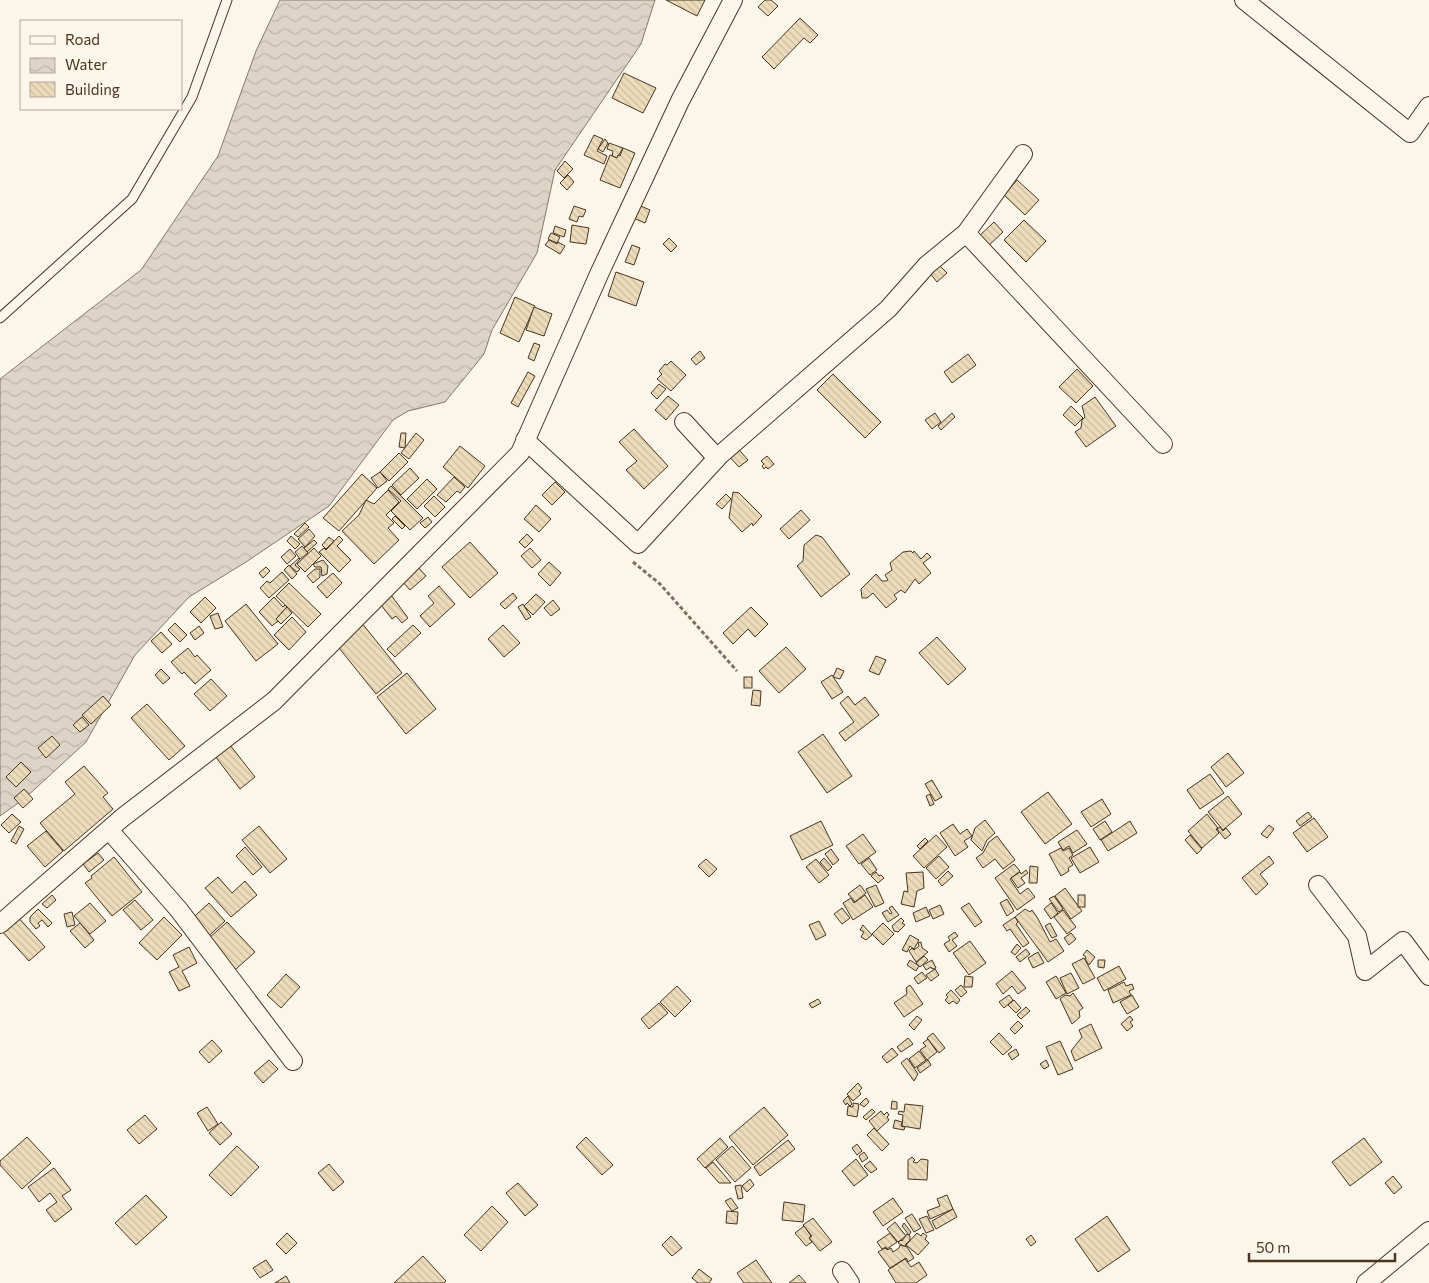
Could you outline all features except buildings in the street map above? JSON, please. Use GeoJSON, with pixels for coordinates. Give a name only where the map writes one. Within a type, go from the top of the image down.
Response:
{"type":"FeatureCollection","features":[{"type":"Feature","properties":{"kind":"street"},"geometry":{"type":"LineString","coordinates":[[0,924],[109,830],[274,701],[520,453],[600,272],[680,101],[733,0]]}},
{"type":"Feature","properties":{"kind":"street"},"geometry":{"type":"LineString","coordinates":[[1244,0],[1410,133],[1429,106]]}},
{"type":"Feature","properties":{"kind":"street"},"geometry":{"type":"LineString","coordinates":[[525,440],[638,544],[717,458],[888,309],[927,265],[966,233],[1023,154]]}},
{"type":"Feature","properties":{"kind":"street"},"geometry":{"type":"LineString","coordinates":[[966,233],[1163,444]]}},
{"type":"Feature","properties":{"kind":"street"},"geometry":{"type":"LineString","coordinates":[[684,422],[717,458]]}},
{"type":"Feature","properties":{"kind":"street"},"geometry":{"type":"LineString","coordinates":[[109,830],[179,910],[293,1061]]}},
{"type":"Feature","properties":{"kind":"street"},"geometry":{"type":"LineString","coordinates":[[1318,885],[1357,936],[1365,971],[1403,941],[1429,976]]}},
{"type":"Feature","properties":{"kind":"street"},"geometry":{"type":"LineString","coordinates":[[1366,1283],[1429,1232]]}},
{"type":"Feature","properties":{"kind":"lane"},"geometry":{"type":"LineString","coordinates":[[0,318],[132,199],[192,97],[227,0]]}},
{"type":"Feature","properties":{"kind":"path"},"geometry":{"type":"LineString","coordinates":[[638,544],[624,555],[660,584],[737,671]]}},
{"type":"Feature","properties":{"kind":"water"},"geometry":{"type":"Polygon","coordinates":[[[280,0],[655,0],[641,44],[555,170],[537,253],[492,330],[484,354],[445,402],[408,411],[393,420],[329,506],[246,562],[189,597],[135,655],[86,742],[24,799],[0,816],[0,379],[141,270],[218,156],[256,51],[280,0]]]}}]}
